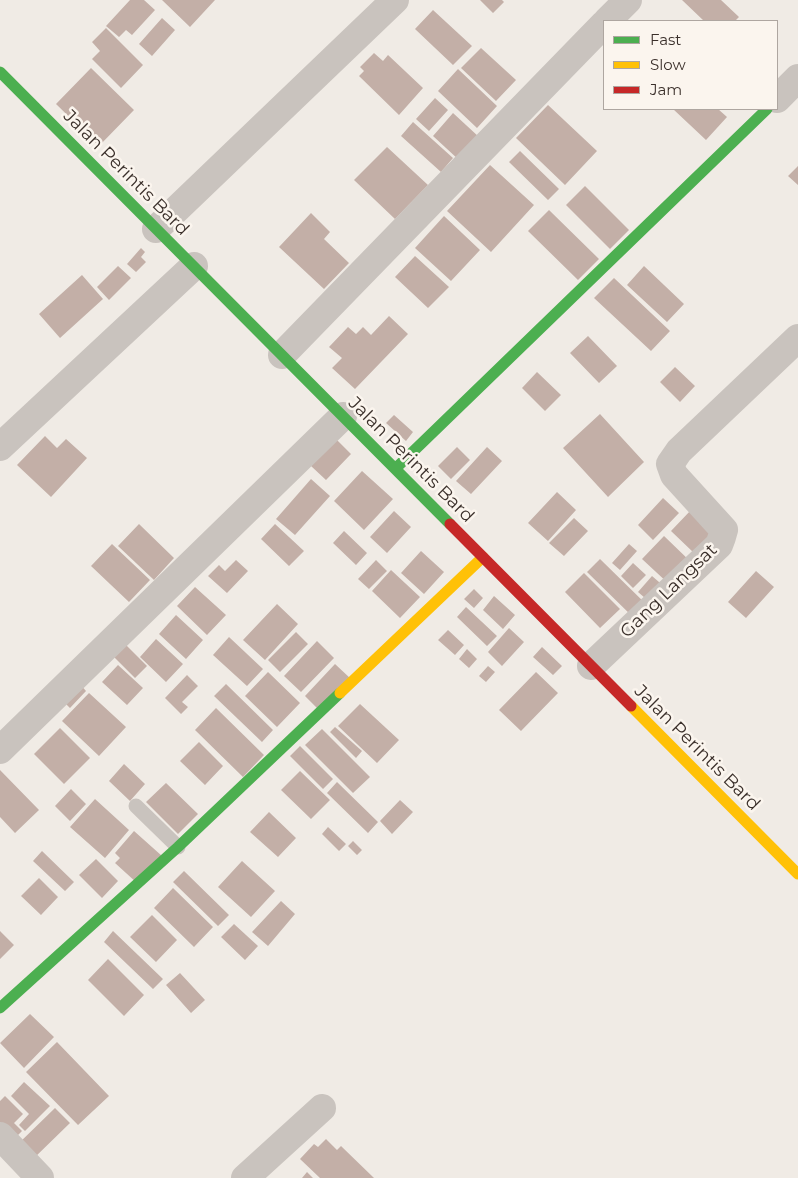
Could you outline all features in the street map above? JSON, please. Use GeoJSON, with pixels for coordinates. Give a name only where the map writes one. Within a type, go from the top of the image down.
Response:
{"type":"FeatureCollection","features":[{"type":"Feature","properties":{"kind":"street"},"geometry":{"type":"LineString","coordinates":[[156,229],[395,0]]}},
{"type":"Feature","properties":{"kind":"street"},"geometry":{"type":"LineString","coordinates":[[608,20],[628,0]]}},
{"type":"Feature","properties":{"kind":"street"},"geometry":{"type":"LineString","coordinates":[[282,355],[603,25]]}},
{"type":"Feature","properties":{"kind":"street","name":"Jalan Perintis Bard"},"geometry":{"type":"LineString","coordinates":[[0,72],[798,874]]}},
{"type":"Feature","properties":{"kind":"street"},"geometry":{"type":"LineString","coordinates":[[778,98],[798,78]]}},
{"type":"Feature","properties":{"kind":"street"},"geometry":{"type":"LineString","coordinates":[[395,469],[766,110]]}},
{"type":"Feature","properties":{"kind":"street"},"geometry":{"type":"LineString","coordinates":[[0,447],[194,266]]}},
{"type":"Feature","properties":{"kind":"street","name":"Gang Langsat"},"geometry":{"type":"LineString","coordinates":[[591,666],[719,545],[724,530],[674,475],[670,464],[679,451],[798,338]]}},
{"type":"Feature","properties":{"kind":"street"},"geometry":{"type":"LineString","coordinates":[[0,750],[342,416]]}},
{"type":"Feature","properties":{"kind":"street"},"geometry":{"type":"LineString","coordinates":[[0,1008],[178,847],[483,557]]}},
{"type":"Feature","properties":{"kind":"street"},"geometry":{"type":"LineString","coordinates":[[245,1178],[322,1108]]}},
{"type":"Feature","properties":{"kind":"street"},"geometry":{"type":"LineString","coordinates":[[0,1136],[40,1178]]}},
{"type":"Feature","properties":{"kind":"lane"},"geometry":{"type":"LineString","coordinates":[[136,806],[178,847]]}},
{"type":"Feature","properties":{"kind":"building"},"geometry":{"type":"Polygon","coordinates":[[[130,0],[144,0],[155,10],[132,35],[126,30],[119,37],[106,26],[130,0]]]}},
{"type":"Feature","properties":{"kind":"building"},"geometry":{"type":"Polygon","coordinates":[[[162,0],[215,0],[190,27],[162,0]]]}},
{"type":"Feature","properties":{"kind":"building"},"geometry":{"type":"Polygon","coordinates":[[[480,0],[502,0],[504,2],[493,13],[480,0]]]}},
{"type":"Feature","properties":{"kind":"building"},"geometry":{"type":"Polygon","coordinates":[[[682,0],[721,0],[739,17],[736,20],[703,20],[682,0]]]}},
{"type":"Feature","properties":{"kind":"building"},"geometry":{"type":"Polygon","coordinates":[[[433,10],[472,46],[453,65],[415,29],[433,10]]]}},
{"type":"Feature","properties":{"kind":"building"},"geometry":{"type":"Polygon","coordinates":[[[162,18],[175,30],[152,56],[139,44],[162,18]]]}},
{"type":"Feature","properties":{"kind":"building"},"geometry":{"type":"Polygon","coordinates":[[[106,28],[143,65],[121,88],[92,59],[100,51],[92,42],[106,28]]]}},
{"type":"Feature","properties":{"kind":"building"},"geometry":{"type":"Polygon","coordinates":[[[481,48],[516,80],[496,101],[461,68],[481,48]]]}},
{"type":"Feature","properties":{"kind":"building"},"geometry":{"type":"Polygon","coordinates":[[[374,53],[383,61],[388,55],[423,88],[399,115],[359,76],[364,71],[360,67],[374,53]]]}},
{"type":"Feature","properties":{"kind":"building"},"geometry":{"type":"Polygon","coordinates":[[[91,68],[134,110],[99,146],[56,104],[91,68]]]}},
{"type":"Feature","properties":{"kind":"building"},"geometry":{"type":"Polygon","coordinates":[[[458,69],[497,106],[477,128],[438,91],[458,69]]]}},
{"type":"Feature","properties":{"kind":"building"},"geometry":{"type":"Polygon","coordinates":[[[435,98],[448,110],[429,131],[416,119],[435,98]]]}},
{"type":"Feature","properties":{"kind":"building"},"geometry":{"type":"Polygon","coordinates":[[[548,105],[597,151],[565,185],[516,138],[548,105]]]}},
{"type":"Feature","properties":{"kind":"building"},"geometry":{"type":"Polygon","coordinates":[[[674,110],[719,110],[727,117],[706,140],[674,110]]]}},
{"type":"Feature","properties":{"kind":"building"},"geometry":{"type":"Polygon","coordinates":[[[453,113],[479,137],[459,160],[433,136],[453,113]]]}},
{"type":"Feature","properties":{"kind":"building"},"geometry":{"type":"Polygon","coordinates":[[[413,122],[453,158],[441,172],[401,136],[413,122]]]}},
{"type":"Feature","properties":{"kind":"building"},"geometry":{"type":"Polygon","coordinates":[[[387,147],[428,185],[395,219],[354,180],[387,147]]]}},
{"type":"Feature","properties":{"kind":"building"},"geometry":{"type":"Polygon","coordinates":[[[520,151],[559,189],[548,200],[509,162],[520,151]]]}},
{"type":"Feature","properties":{"kind":"building"},"geometry":{"type":"Polygon","coordinates":[[[490,165],[534,205],[491,252],[447,211],[490,165]]]}},
{"type":"Feature","properties":{"kind":"building"},"geometry":{"type":"Polygon","coordinates":[[[798,166],[798,185],[788,176],[798,166]]]}},
{"type":"Feature","properties":{"kind":"building"},"geometry":{"type":"Polygon","coordinates":[[[585,186],[629,230],[610,249],[566,205],[585,186]]]}},
{"type":"Feature","properties":{"kind":"building"},"geometry":{"type":"Polygon","coordinates":[[[549,210],[599,259],[578,280],[528,231],[549,210]]]}},
{"type":"Feature","properties":{"kind":"building"},"geometry":{"type":"Polygon","coordinates":[[[311,213],[330,232],[324,239],[349,263],[324,289],[279,247],[311,213]]]}},
{"type":"Feature","properties":{"kind":"building"},"geometry":{"type":"Polygon","coordinates":[[[444,216],[480,250],[451,281],[415,248],[444,216]]]}},
{"type":"Feature","properties":{"kind":"building"},"geometry":{"type":"Polygon","coordinates":[[[141,248],[145,252],[141,257],[146,262],[136,272],[127,264],[141,248]]]}},
{"type":"Feature","properties":{"kind":"building"},"geometry":{"type":"Polygon","coordinates":[[[415,256],[449,287],[428,308],[395,277],[415,256]]]}},
{"type":"Feature","properties":{"kind":"building"},"geometry":{"type":"Polygon","coordinates":[[[118,266],[131,278],[109,300],[97,287],[118,266]]]}},
{"type":"Feature","properties":{"kind":"building"},"geometry":{"type":"Polygon","coordinates":[[[644,266],[684,304],[667,322],[627,285],[644,266]]]}},
{"type":"Feature","properties":{"kind":"building"},"geometry":{"type":"Polygon","coordinates":[[[82,275],[103,299],[60,338],[39,314],[82,275]]]}},
{"type":"Feature","properties":{"kind":"building"},"geometry":{"type":"Polygon","coordinates":[[[614,278],[670,331],[651,351],[594,298],[614,278]]]}},
{"type":"Feature","properties":{"kind":"building"},"geometry":{"type":"Polygon","coordinates":[[[389,316],[408,334],[355,389],[332,368],[342,358],[329,347],[348,327],[356,334],[363,327],[371,335],[389,316]]]}},
{"type":"Feature","properties":{"kind":"building"},"geometry":{"type":"Polygon","coordinates":[[[588,336],[617,366],[599,383],[570,353],[588,336]]]}},
{"type":"Feature","properties":{"kind":"building"},"geometry":{"type":"Polygon","coordinates":[[[675,367],[695,386],[680,402],[660,382],[675,367]]]}},
{"type":"Feature","properties":{"kind":"building"},"geometry":{"type":"Polygon","coordinates":[[[537,372],[561,395],[545,411],[522,388],[537,372]]]}},
{"type":"Feature","properties":{"kind":"building"},"geometry":{"type":"Polygon","coordinates":[[[600,414],[644,462],[608,497],[563,448],[600,414]]]}},
{"type":"Feature","properties":{"kind":"building"},"geometry":{"type":"Polygon","coordinates":[[[394,415],[413,432],[406,441],[386,423],[394,415]]]}},
{"type":"Feature","properties":{"kind":"building"},"geometry":{"type":"Polygon","coordinates":[[[45,436],[57,448],[66,439],[87,458],[51,497],[17,465],[45,436]]]}},
{"type":"Feature","properties":{"kind":"building"},"geometry":{"type":"Polygon","coordinates":[[[336,439],[351,454],[326,480],[311,466],[336,439]]]}},
{"type":"Feature","properties":{"kind":"building"},"geometry":{"type":"Polygon","coordinates":[[[457,447],[470,460],[451,479],[438,466],[457,447]]]}},
{"type":"Feature","properties":{"kind":"building"},"geometry":{"type":"Polygon","coordinates":[[[487,447],[502,461],[471,494],[456,481],[487,447]]]}},
{"type":"Feature","properties":{"kind":"building"},"geometry":{"type":"Polygon","coordinates":[[[362,471],[393,499],[364,530],[334,501],[362,471]]]}},
{"type":"Feature","properties":{"kind":"building"},"geometry":{"type":"Polygon","coordinates":[[[311,479],[330,496],[295,535],[276,519],[311,479]]]}},
{"type":"Feature","properties":{"kind":"building"},"geometry":{"type":"Polygon","coordinates":[[[557,492],[576,510],[548,541],[528,523],[557,492]]]}},
{"type":"Feature","properties":{"kind":"building"},"geometry":{"type":"Polygon","coordinates":[[[663,498],[679,513],[653,540],[638,525],[663,498]]]}},
{"type":"Feature","properties":{"kind":"building"},"geometry":{"type":"Polygon","coordinates":[[[691,510],[714,532],[694,553],[671,531],[691,510]]]}},
{"type":"Feature","properties":{"kind":"building"},"geometry":{"type":"Polygon","coordinates":[[[394,511],[411,527],[387,553],[370,537],[394,511]]]}},
{"type":"Feature","properties":{"kind":"building"},"geometry":{"type":"Polygon","coordinates":[[[574,518],[588,531],[564,556],[549,543],[574,518]]]}},
{"type":"Feature","properties":{"kind":"building"},"geometry":{"type":"Polygon","coordinates":[[[139,524],[174,558],[154,580],[118,546],[139,524]]]}},
{"type":"Feature","properties":{"kind":"building"},"geometry":{"type":"Polygon","coordinates":[[[275,524],[304,551],[289,566],[261,539],[275,524]]]}},
{"type":"Feature","properties":{"kind":"building"},"geometry":{"type":"Polygon","coordinates":[[[344,531],[367,553],[356,565],[333,543],[344,531]]]}},
{"type":"Feature","properties":{"kind":"building"},"geometry":{"type":"Polygon","coordinates":[[[664,536],[692,563],[670,585],[642,559],[664,536]]]}},
{"type":"Feature","properties":{"kind":"building"},"geometry":{"type":"Polygon","coordinates":[[[112,544],[150,580],[129,602],[91,566],[112,544]]]}},
{"type":"Feature","properties":{"kind":"building"},"geometry":{"type":"Polygon","coordinates":[[[629,544],[637,551],[620,570],[612,563],[629,544]]]}},
{"type":"Feature","properties":{"kind":"building"},"geometry":{"type":"Polygon","coordinates":[[[421,551],[444,572],[424,594],[401,573],[421,551]]]}},
{"type":"Feature","properties":{"kind":"building"},"geometry":{"type":"Polygon","coordinates":[[[600,559],[649,607],[636,620],[587,572],[600,559]]]}},
{"type":"Feature","properties":{"kind":"building"},"geometry":{"type":"Polygon","coordinates":[[[236,560],[248,571],[227,593],[208,576],[219,565],[225,571],[236,560]]]}},
{"type":"Feature","properties":{"kind":"building"},"geometry":{"type":"Polygon","coordinates":[[[376,560],[387,571],[369,589],[358,579],[376,560]]]}},
{"type":"Feature","properties":{"kind":"building"},"geometry":{"type":"Polygon","coordinates":[[[633,563],[646,575],[633,588],[621,576],[633,563]]]}},
{"type":"Feature","properties":{"kind":"building"},"geometry":{"type":"Polygon","coordinates":[[[391,570],[420,597],[400,618],[372,591],[391,570]]]}},
{"type":"Feature","properties":{"kind":"building"},"geometry":{"type":"Polygon","coordinates":[[[756,571],[774,587],[746,618],[728,602],[756,571]]]}},
{"type":"Feature","properties":{"kind":"building"},"geometry":{"type":"Polygon","coordinates":[[[584,573],[620,609],[600,628],[565,592],[584,573]]]}},
{"type":"Feature","properties":{"kind":"building"},"geometry":{"type":"Polygon","coordinates":[[[652,576],[666,588],[652,604],[638,592],[652,576]]]}},
{"type":"Feature","properties":{"kind":"building"},"geometry":{"type":"Polygon","coordinates":[[[195,587],[226,615],[207,635],[177,606],[195,587]]]}},
{"type":"Feature","properties":{"kind":"building"},"geometry":{"type":"Polygon","coordinates":[[[474,589],[483,598],[474,608],[464,599],[474,589]]]}},
{"type":"Feature","properties":{"kind":"building"},"geometry":{"type":"Polygon","coordinates":[[[494,596],[515,615],[503,629],[483,610],[494,596]]]}},
{"type":"Feature","properties":{"kind":"building"},"geometry":{"type":"Polygon","coordinates":[[[277,604],[298,624],[265,660],[243,640],[277,604]]]}},
{"type":"Feature","properties":{"kind":"building"},"geometry":{"type":"Polygon","coordinates":[[[466,607],[497,636],[487,646],[457,617],[466,607]]]}},
{"type":"Feature","properties":{"kind":"building"},"geometry":{"type":"Polygon","coordinates":[[[176,615],[203,640],[186,659],[159,634],[176,615]]]}},
{"type":"Feature","properties":{"kind":"building"},"geometry":{"type":"Polygon","coordinates":[[[509,628],[524,642],[502,666],[488,652],[509,628]]]}},
{"type":"Feature","properties":{"kind":"building"},"geometry":{"type":"Polygon","coordinates":[[[448,630],[464,645],[455,655],[438,640],[448,630]]]}},
{"type":"Feature","properties":{"kind":"building"},"geometry":{"type":"Polygon","coordinates":[[[296,632],[308,644],[280,672],[268,660],[296,632]]]}},
{"type":"Feature","properties":{"kind":"building"},"geometry":{"type":"Polygon","coordinates":[[[229,637],[263,669],[247,686],[213,655],[229,637]]]}},
{"type":"Feature","properties":{"kind":"building"},"geometry":{"type":"Polygon","coordinates":[[[156,639],[183,664],[166,682],[140,657],[156,639]]]}},
{"type":"Feature","properties":{"kind":"building"},"geometry":{"type":"Polygon","coordinates":[[[317,641],[334,658],[301,692],[284,676],[317,641]]]}},
{"type":"Feature","properties":{"kind":"building"},"geometry":{"type":"Polygon","coordinates":[[[123,642],[147,666],[135,678],[112,655],[123,642]]]}},
{"type":"Feature","properties":{"kind":"building"},"geometry":{"type":"Polygon","coordinates":[[[542,647],[562,666],[553,675],[533,657],[542,647]]]}},
{"type":"Feature","properties":{"kind":"building"},"geometry":{"type":"Polygon","coordinates":[[[467,649],[477,659],[469,668],[459,659],[467,649]]]}},
{"type":"Feature","properties":{"kind":"building"},"geometry":{"type":"Polygon","coordinates":[[[335,664],[351,679],[320,711],[305,696],[335,664]]]}},
{"type":"Feature","properties":{"kind":"building"},"geometry":{"type":"Polygon","coordinates":[[[118,665],[143,688],[127,705],[102,682],[118,665]]]}},
{"type":"Feature","properties":{"kind":"building"},"geometry":{"type":"Polygon","coordinates":[[[488,666],[495,672],[486,682],[479,676],[488,666]]]}},
{"type":"Feature","properties":{"kind":"building"},"geometry":{"type":"Polygon","coordinates":[[[268,672],[300,703],[277,727],[245,696],[268,672]]]}},
{"type":"Feature","properties":{"kind":"building"},"geometry":{"type":"Polygon","coordinates":[[[536,672],[558,693],[521,731],[499,710],[536,672]]]}},
{"type":"Feature","properties":{"kind":"building"},"geometry":{"type":"Polygon","coordinates":[[[187,675],[198,686],[182,702],[188,707],[181,714],[165,698],[187,675]]]}},
{"type":"Feature","properties":{"kind":"building"},"geometry":{"type":"Polygon","coordinates":[[[79,683],[86,691],[70,708],[63,701],[79,683]]]}},
{"type":"Feature","properties":{"kind":"building"},"geometry":{"type":"Polygon","coordinates":[[[226,684],[273,730],[262,742],[214,696],[226,684]]]}},
{"type":"Feature","properties":{"kind":"building"},"geometry":{"type":"Polygon","coordinates":[[[89,693],[126,727],[99,756],[62,721],[89,693]]]}},
{"type":"Feature","properties":{"kind":"building"},"geometry":{"type":"Polygon","coordinates":[[[360,704],[399,740],[377,763],[338,726],[360,704]]]}},
{"type":"Feature","properties":{"kind":"building"},"geometry":{"type":"Polygon","coordinates":[[[216,708],[264,755],[243,777],[195,730],[216,708]]]}},
{"type":"Feature","properties":{"kind":"building"},"geometry":{"type":"Polygon","coordinates":[[[335,727],[362,751],[356,758],[330,732],[335,727]]]}},
{"type":"Feature","properties":{"kind":"building"},"geometry":{"type":"Polygon","coordinates":[[[60,728],[90,758],[64,784],[34,754],[60,728]]]}},
{"type":"Feature","properties":{"kind":"building"},"geometry":{"type":"Polygon","coordinates":[[[322,729],[370,777],[353,793],[305,745],[322,729]]]}},
{"type":"Feature","properties":{"kind":"building"},"geometry":{"type":"Polygon","coordinates":[[[199,742],[223,766],[205,785],[180,761],[199,742]]]}},
{"type":"Feature","properties":{"kind":"building"},"geometry":{"type":"Polygon","coordinates":[[[300,746],[333,779],[323,789],[290,756],[300,746]]]}},
{"type":"Feature","properties":{"kind":"building"},"geometry":{"type":"Polygon","coordinates":[[[124,764],[145,784],[130,801],[109,781],[124,764]]]}},
{"type":"Feature","properties":{"kind":"building"},"geometry":{"type":"Polygon","coordinates":[[[0,770],[39,810],[15,833],[0,817],[0,770]]]}},
{"type":"Feature","properties":{"kind":"building"},"geometry":{"type":"Polygon","coordinates":[[[300,771],[330,800],[311,819],[281,790],[300,771]]]}},
{"type":"Feature","properties":{"kind":"building"},"geometry":{"type":"Polygon","coordinates":[[[337,782],[378,822],[368,833],[327,793],[337,782]]]}},
{"type":"Feature","properties":{"kind":"building"},"geometry":{"type":"Polygon","coordinates":[[[166,783],[198,814],[178,834],[146,802],[166,783]]]}},
{"type":"Feature","properties":{"kind":"building"},"geometry":{"type":"Polygon","coordinates":[[[71,789],[86,804],[70,821],[55,806],[71,789]]]}},
{"type":"Feature","properties":{"kind":"building"},"geometry":{"type":"Polygon","coordinates":[[[95,799],[129,830],[105,858],[70,827],[95,799]]]}},
{"type":"Feature","properties":{"kind":"building"},"geometry":{"type":"Polygon","coordinates":[[[400,800],[413,812],[392,834],[380,821],[400,800]]]}},
{"type":"Feature","properties":{"kind":"building"},"geometry":{"type":"Polygon","coordinates":[[[269,812],[296,838],[278,857],[250,832],[269,812]]]}},
{"type":"Feature","properties":{"kind":"building"},"geometry":{"type":"Polygon","coordinates":[[[328,827],[346,844],[339,851],[322,834],[328,827]]]}},
{"type":"Feature","properties":{"kind":"building"},"geometry":{"type":"Polygon","coordinates":[[[134,831],[162,856],[137,883],[115,863],[120,858],[115,853],[134,831]]]}},
{"type":"Feature","properties":{"kind":"building"},"geometry":{"type":"Polygon","coordinates":[[[353,841],[362,850],[357,855],[348,846],[353,841]]]}},
{"type":"Feature","properties":{"kind":"building"},"geometry":{"type":"Polygon","coordinates":[[[42,851],[74,882],[65,891],[33,861],[42,851]]]}},
{"type":"Feature","properties":{"kind":"building"},"geometry":{"type":"Polygon","coordinates":[[[96,859],[118,881],[102,898],[79,875],[96,859]]]}},
{"type":"Feature","properties":{"kind":"building"},"geometry":{"type":"Polygon","coordinates":[[[242,861],[275,891],[251,917],[218,887],[242,861]]]}},
{"type":"Feature","properties":{"kind":"building"},"geometry":{"type":"Polygon","coordinates":[[[184,871],[229,915],[218,926],[173,882],[184,871]]]}},
{"type":"Feature","properties":{"kind":"building"},"geometry":{"type":"Polygon","coordinates":[[[39,878],[58,897],[41,915],[21,896],[39,878]]]}},
{"type":"Feature","properties":{"kind":"building"},"geometry":{"type":"Polygon","coordinates":[[[173,888],[213,927],[194,947],[154,908],[173,888]]]}},
{"type":"Feature","properties":{"kind":"building"},"geometry":{"type":"Polygon","coordinates":[[[281,901],[295,914],[268,946],[252,932],[281,901]]]}},
{"type":"Feature","properties":{"kind":"building"},"geometry":{"type":"Polygon","coordinates":[[[152,915],[177,940],[156,962],[130,937],[152,915]]]}},
{"type":"Feature","properties":{"kind":"building"},"geometry":{"type":"Polygon","coordinates":[[[234,924],[258,946],[245,960],[221,937],[234,924]]]}},
{"type":"Feature","properties":{"kind":"building"},"geometry":{"type":"Polygon","coordinates":[[[0,931],[14,945],[0,959],[0,931]]]}},
{"type":"Feature","properties":{"kind":"building"},"geometry":{"type":"Polygon","coordinates":[[[113,931],[163,979],[153,989],[104,942],[113,931]]]}},
{"type":"Feature","properties":{"kind":"building"},"geometry":{"type":"Polygon","coordinates":[[[108,959],[144,995],[124,1016],[88,980],[108,959]]]}},
{"type":"Feature","properties":{"kind":"building"},"geometry":{"type":"Polygon","coordinates":[[[180,973],[205,1000],[191,1013],[166,985],[180,973]]]}},
{"type":"Feature","properties":{"kind":"building"},"geometry":{"type":"Polygon","coordinates":[[[30,1014],[54,1037],[24,1068],[0,1043],[30,1014]]]}},
{"type":"Feature","properties":{"kind":"building"},"geometry":{"type":"Polygon","coordinates":[[[57,1042],[109,1096],[78,1125],[26,1072],[57,1042]]]}},
{"type":"Feature","properties":{"kind":"building"},"geometry":{"type":"Polygon","coordinates":[[[24,1082],[50,1106],[25,1131],[19,1125],[29,1114],[11,1096],[24,1082]]]}},
{"type":"Feature","properties":{"kind":"building"},"geometry":{"type":"Polygon","coordinates":[[[5,1096],[23,1114],[14,1123],[22,1131],[11,1142],[0,1131],[0,1101],[5,1096]]]}},
{"type":"Feature","properties":{"kind":"building"},"geometry":{"type":"Polygon","coordinates":[[[55,1108],[70,1123],[31,1161],[16,1146],[55,1108]]]}},
{"type":"Feature","properties":{"kind":"building"},"geometry":{"type":"Polygon","coordinates":[[[326,1139],[337,1150],[341,1146],[374,1178],[320,1178],[300,1159],[314,1144],[318,1147],[326,1139]]]}},
{"type":"Feature","properties":{"kind":"building"},"geometry":{"type":"Polygon","coordinates":[[[307,1172],[313,1178],[302,1178],[307,1172]]]}},
{"type":"Feature","properties":{"kind":"traffic: fast"},"geometry":{"type":"LineString","coordinates":[[0,72],[450,524]]}},
{"type":"Feature","properties":{"kind":"traffic: fast"},"geometry":{"type":"LineString","coordinates":[[395,469],[766,110]]}},
{"type":"Feature","properties":{"kind":"traffic: fast"},"geometry":{"type":"LineString","coordinates":[[0,1008],[178,847],[340,693]]}},
{"type":"Feature","properties":{"kind":"traffic: slow"},"geometry":{"type":"LineString","coordinates":[[340,693],[483,557]]}},
{"type":"Feature","properties":{"kind":"traffic: slow"},"geometry":{"type":"LineString","coordinates":[[631,706],[798,874]]}},
{"type":"Feature","properties":{"kind":"traffic: jam"},"geometry":{"type":"LineString","coordinates":[[450,524],[631,706]]}}]}
